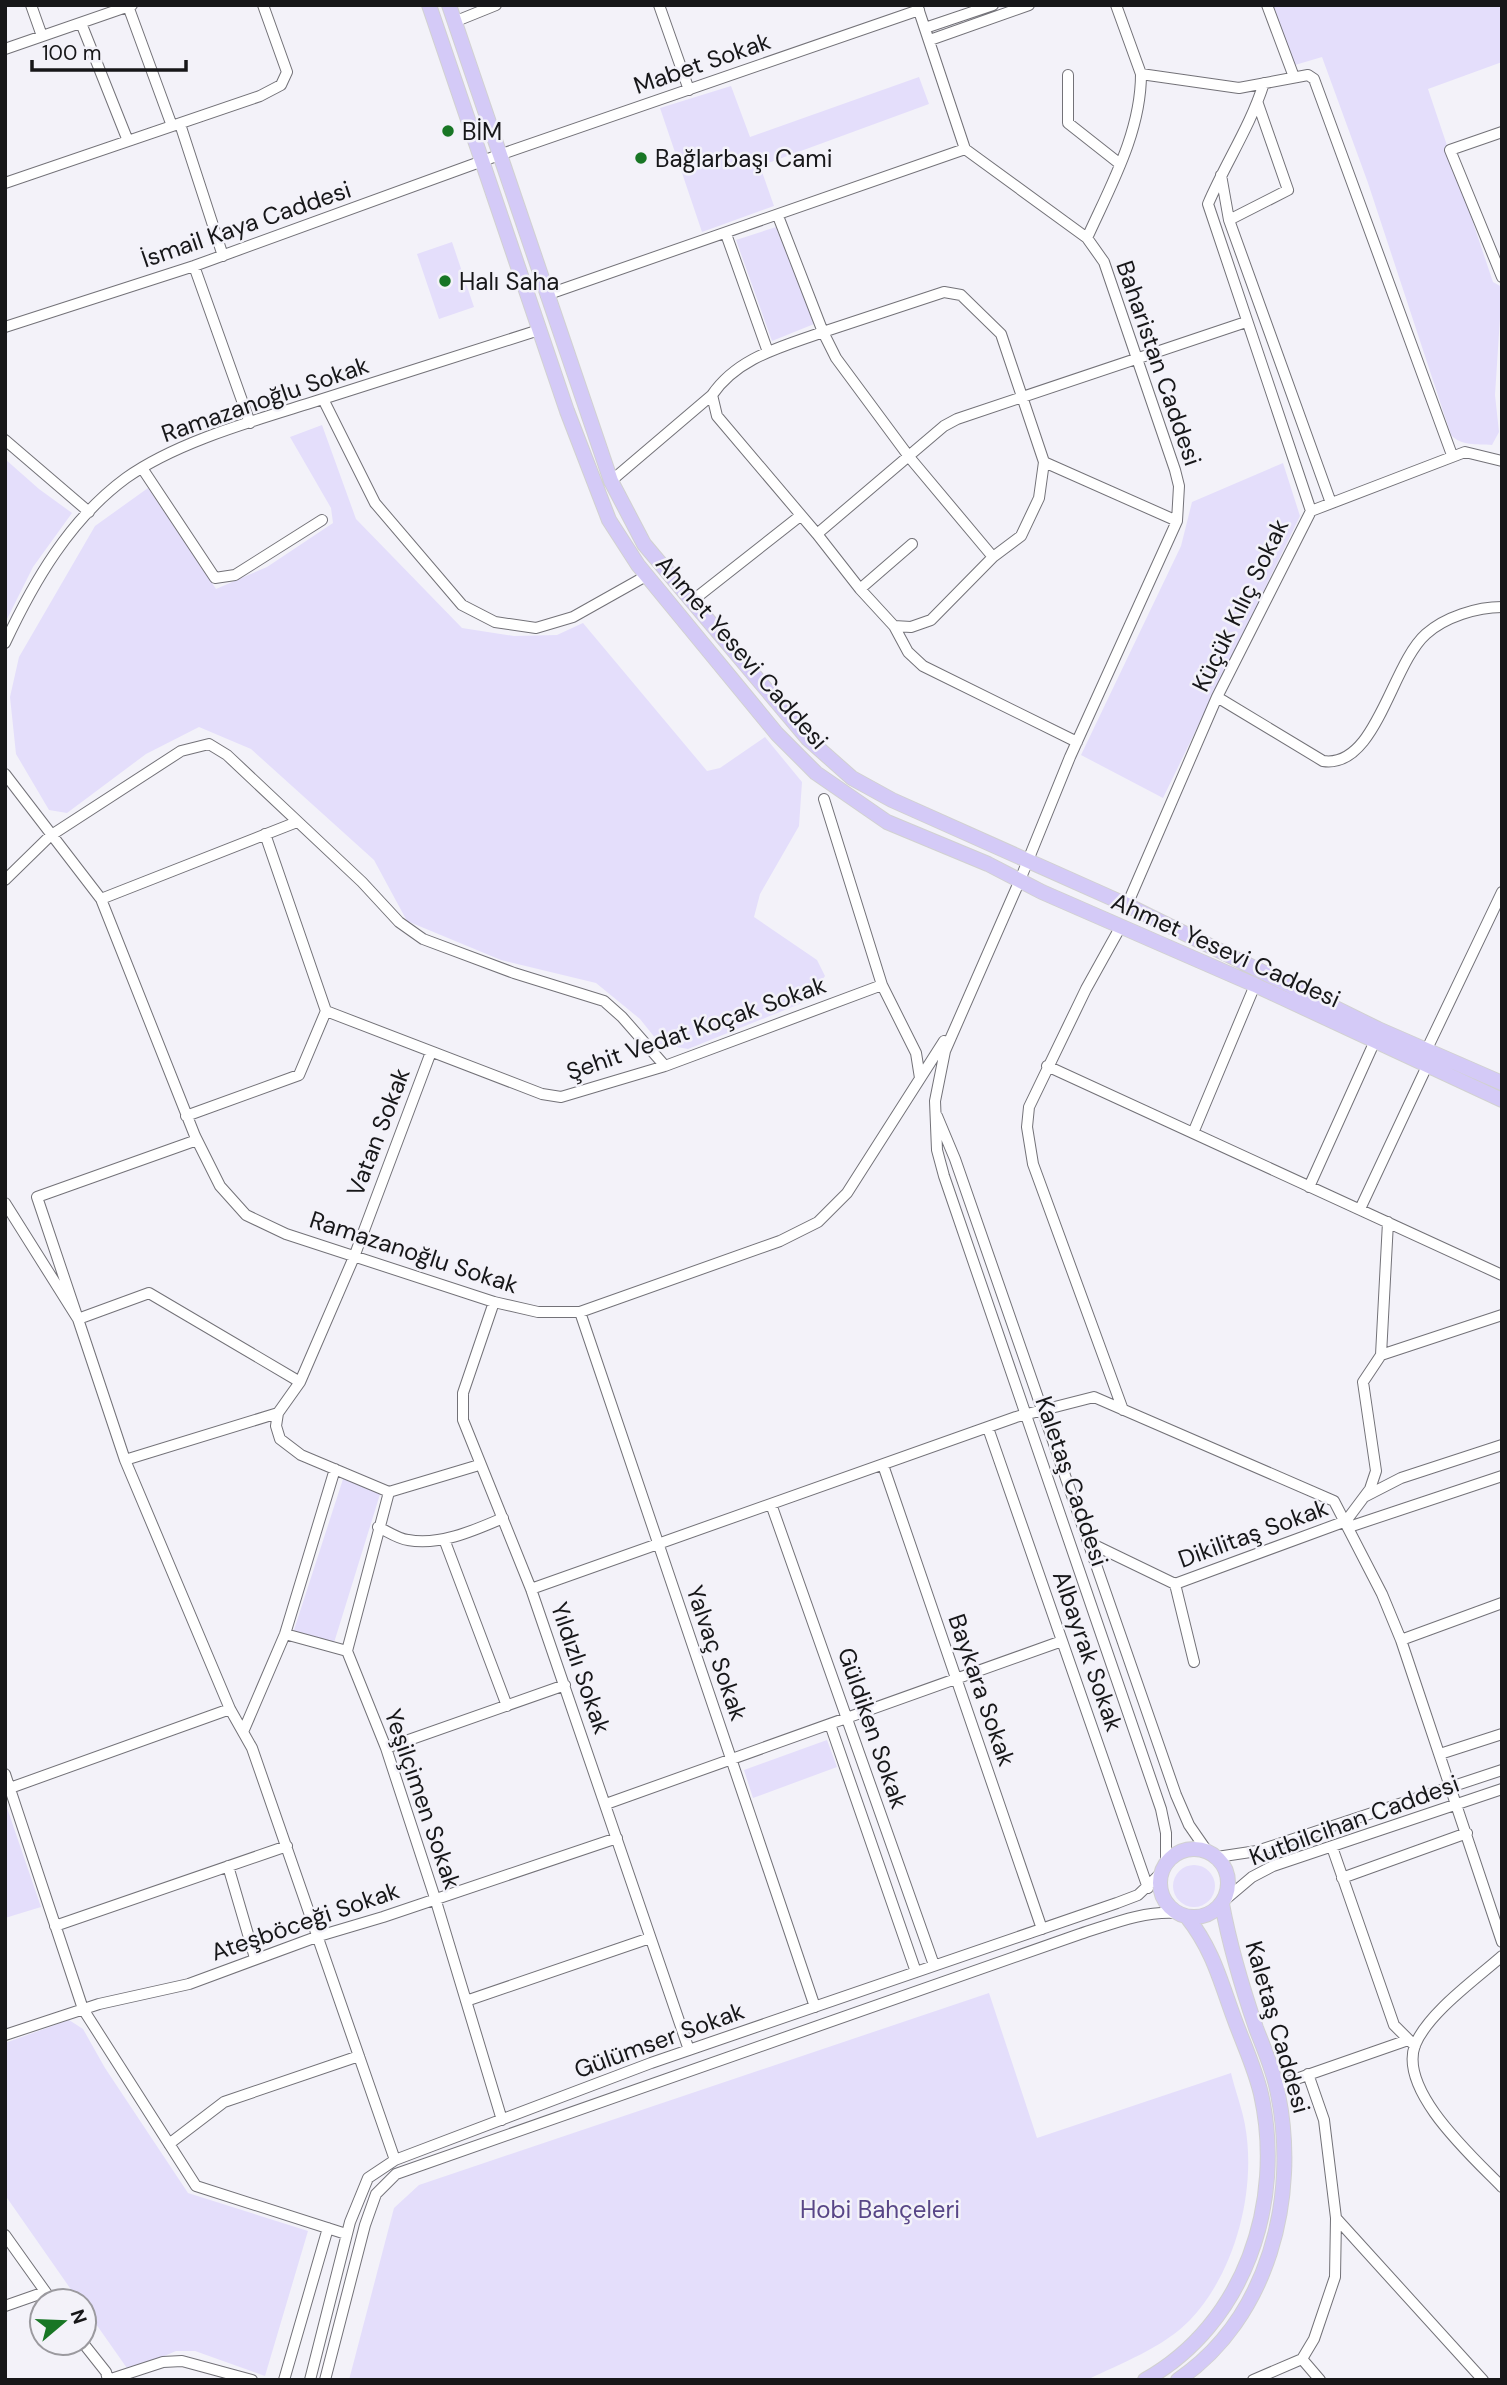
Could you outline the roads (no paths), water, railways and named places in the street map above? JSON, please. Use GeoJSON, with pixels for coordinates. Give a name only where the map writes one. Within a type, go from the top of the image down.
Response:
{"type":"FeatureCollection","features":[{"type":"Feature","properties":{"kind":"main road","name":"Ahmet Yesevi Caddesi"},"geometry":{"type":"LineString","coordinates":[[429,5],[589,474],[609,520],[646,576],[776,734],[816,773],[887,822],[1255,985],[1502,1100]]}},
{"type":"Feature","properties":{"kind":"main road","name":"Ahmet Yesevi Caddesi"},"geometry":{"type":"LineString","coordinates":[[449,5],[611,481],[644,544],[808,739],[852,778],[892,800],[1028,859],[1426,1051],[1502,1083]]}},
{"type":"Feature","properties":{"kind":"main road"},"geometry":{"type":"LineString","coordinates":[[1185,1850],[1212,1854],[1228,1876],[1224,1901],[1210,1914],[1182,1915],[1162,1896],[1164,1868],[1185,1850]]}},
{"type":"Feature","properties":{"kind":"main road","name":"Kaletaş Caddesi"},"geometry":{"type":"LineString","coordinates":[[1178,2380],[1222,2341],[1242,2314],[1265,2270],[1284,2194],[1286,2141],[1276,2085],[1234,1962],[1224,1901]]}},
{"type":"Feature","properties":{"kind":"main road","name":"Kaletaş Caddesi"},"geometry":{"type":"LineString","coordinates":[[1145,2380],[1187,2350],[1220,2314],[1244,2271],[1258,2234],[1267,2194],[1268,2139],[1261,2093],[1207,1943],[1182,1915]]}},
{"type":"Feature","properties":{"kind":"street"},"geometry":{"type":"LineString","coordinates":[[31,5],[42,36]]}},
{"type":"Feature","properties":{"kind":"street"},"geometry":{"type":"LineString","coordinates":[[5,183],[176,125],[281,85],[286,72],[263,5]]}},
{"type":"Feature","properties":{"kind":"street"},"geometry":{"type":"LineString","coordinates":[[454,22],[496,5]]}},
{"type":"Feature","properties":{"kind":"street"},"geometry":{"type":"LineString","coordinates":[[659,5],[689,90]]}},
{"type":"Feature","properties":{"kind":"street"},"geometry":{"type":"LineString","coordinates":[[925,28],[993,5]]}},
{"type":"Feature","properties":{"kind":"street"},"geometry":{"type":"LineString","coordinates":[[930,40],[1030,5]]}},
{"type":"Feature","properties":{"kind":"street"},"geometry":{"type":"LineString","coordinates":[[1087,238],[1120,164],[1141,102],[1141,74],[1116,5]]}},
{"type":"Feature","properties":{"kind":"street"},"geometry":{"type":"LineString","coordinates":[[1267,5],[1294,77]]}},
{"type":"Feature","properties":{"kind":"street"},"geometry":{"type":"LineString","coordinates":[[5,49],[130,6],[223,256]]}},
{"type":"Feature","properties":{"kind":"street"},"geometry":{"type":"LineString","coordinates":[[546,295],[965,149],[918,8]]}},
{"type":"Feature","properties":{"kind":"street","name":"Mabet Sokak"},"geometry":{"type":"LineString","coordinates":[[499,155],[918,8]]}},
{"type":"Feature","properties":{"kind":"street"},"geometry":{"type":"LineString","coordinates":[[81,23],[128,141]]}},
{"type":"Feature","properties":{"kind":"street"},"geometry":{"type":"LineString","coordinates":[[1141,74],[1239,88],[1308,75],[1314,79],[1452,456]]}},
{"type":"Feature","properties":{"kind":"street"},"geometry":{"type":"LineString","coordinates":[[1068,75],[1068,123],[1120,164]]}},
{"type":"Feature","properties":{"kind":"street"},"geometry":{"type":"LineString","coordinates":[[1264,83],[1251,122],[1221,174],[1208,204],[1311,511]]}},
{"type":"Feature","properties":{"kind":"street"},"geometry":{"type":"LineString","coordinates":[[1229,220],[1289,190],[1258,104]]}},
{"type":"Feature","properties":{"kind":"street"},"geometry":{"type":"LineString","coordinates":[[1502,132],[1450,150],[1502,277]]}},
{"type":"Feature","properties":{"kind":"street","name":"Baharistan Caddesi"},"geometry":{"type":"LineString","coordinates":[[965,149],[1087,238],[1108,274],[1179,486],[1177,522],[1077,742],[1028,859]]}},
{"type":"Feature","properties":{"kind":"street","name":"İsmail Kaya Caddesi"},"geometry":{"type":"LineString","coordinates":[[6,327],[223,256],[499,155]]}},
{"type":"Feature","properties":{"kind":"street"},"geometry":{"type":"LineString","coordinates":[[1221,174],[1229,220],[1331,503]]}},
{"type":"Feature","properties":{"kind":"street"},"geometry":{"type":"LineString","coordinates":[[778,216],[835,358],[910,458],[993,557]]}},
{"type":"Feature","properties":{"kind":"street"},"geometry":{"type":"LineString","coordinates":[[726,234],[768,352]]}},
{"type":"Feature","properties":{"kind":"street"},"geometry":{"type":"LineString","coordinates":[[194,266],[250,423]]}},
{"type":"Feature","properties":{"kind":"street"},"geometry":{"type":"LineString","coordinates":[[611,481],[712,395],[724,377],[753,358],[944,292],[961,295],[1001,334],[1044,461],[1039,498],[1021,536],[993,557],[931,620],[911,627],[894,626]]}},
{"type":"Feature","properties":{"kind":"street"},"geometry":{"type":"LineString","coordinates":[[817,534],[910,458],[944,426],[1021,397],[1246,322]]}},
{"type":"Feature","properties":{"kind":"street","name":"Ramazanoğlu Sokak"},"geometry":{"type":"LineString","coordinates":[[5,643],[51,556],[89,512],[125,479],[159,458],[250,423],[539,330]]}},
{"type":"Feature","properties":{"kind":"street"},"geometry":{"type":"LineString","coordinates":[[712,395],[717,416],[860,589],[894,626],[908,652],[923,666],[1077,742]]}},
{"type":"Feature","properties":{"kind":"street"},"geometry":{"type":"LineString","coordinates":[[323,399],[375,503],[462,605],[495,622],[536,628],[573,617],[646,576]]}},
{"type":"Feature","properties":{"kind":"street"},"geometry":{"type":"LineString","coordinates":[[5,440],[89,512]]}},
{"type":"Feature","properties":{"kind":"street","name":"Küçük Kılıç Sokak"},"geometry":{"type":"LineString","coordinates":[[1127,905],[1217,698],[1311,511],[1465,452],[1502,461]]}},
{"type":"Feature","properties":{"kind":"street"},"geometry":{"type":"LineString","coordinates":[[1044,461],[1177,522]]}},
{"type":"Feature","properties":{"kind":"street"},"geometry":{"type":"LineString","coordinates":[[142,468],[215,578],[221,580],[235,575],[322,520]]}},
{"type":"Feature","properties":{"kind":"street"},"geometry":{"type":"LineString","coordinates":[[692,601],[800,516]]}},
{"type":"Feature","properties":{"kind":"street"},"geometry":{"type":"LineString","coordinates":[[860,589],[912,544]]}},
{"type":"Feature","properties":{"kind":"street"},"geometry":{"type":"LineString","coordinates":[[1217,698],[1323,761],[1341,762],[1362,746],[1413,649],[1427,633],[1473,611],[1502,607]]}},
{"type":"Feature","properties":{"kind":"street"},"geometry":{"type":"LineString","coordinates":[[5,880],[50,836],[181,751],[209,744],[227,755],[399,922],[423,939],[604,1001],[622,1017],[665,1066]]}},
{"type":"Feature","properties":{"kind":"street","name":"Ramazanoğlu Sokak"},"geometry":{"type":"LineString","coordinates":[[5,774],[101,899],[197,1140],[220,1186],[246,1215],[286,1234],[494,1302],[538,1312],[580,1312],[780,1241],[818,1222],[847,1193],[957,1021]]}},
{"type":"Feature","properties":{"kind":"street"},"geometry":{"type":"LineString","coordinates":[[824,799],[882,985],[916,1053],[920,1078]]}},
{"type":"Feature","properties":{"kind":"street"},"geometry":{"type":"LineString","coordinates":[[101,899],[298,822]]}},
{"type":"Feature","properties":{"kind":"street"},"geometry":{"type":"LineString","coordinates":[[186,1116],[299,1074],[326,1011],[265,834]]}},
{"type":"Feature","properties":{"kind":"street","name":"Kaletaş Caddesi"},"geometry":{"type":"LineString","coordinates":[[1028,859],[957,1021],[937,1077],[937,1150],[1161,1809],[1166,1833],[1164,1868]]}},
{"type":"Feature","properties":{"kind":"street"},"geometry":{"type":"LineString","coordinates":[[1426,1051],[1499,905],[1502,892]]}},
{"type":"Feature","properties":{"kind":"street"},"geometry":{"type":"LineString","coordinates":[[1121,926],[1047,1066],[1028,1107],[1027,1128],[1033,1164],[1124,1409]]}},
{"type":"Feature","properties":{"kind":"street","name":"Şehit Vedat Koçak Sokak"},"geometry":{"type":"LineString","coordinates":[[326,1011],[542,1094],[561,1097],[665,1066],[882,985]]}},
{"type":"Feature","properties":{"kind":"street"},"geometry":{"type":"LineString","coordinates":[[1193,1133],[1255,985]]}},
{"type":"Feature","properties":{"kind":"street"},"geometry":{"type":"LineString","coordinates":[[1309,1187],[1374,1042]]}},
{"type":"Feature","properties":{"kind":"street","name":"Vatan Sokak"},"geometry":{"type":"LineString","coordinates":[[278,1413],[300,1382],[354,1257],[431,1052]]}},
{"type":"Feature","properties":{"kind":"street"},"geometry":{"type":"LineString","coordinates":[[1047,1066],[1502,1275]]}},
{"type":"Feature","properties":{"kind":"street"},"geometry":{"type":"LineString","coordinates":[[1360,1209],[1427,1066]]}},
{"type":"Feature","properties":{"kind":"street","name":"Kaletaş Caddesi"},"geometry":{"type":"LineString","coordinates":[[935,1113],[955,1159],[1180,1806],[1212,1854]]}},
{"type":"Feature","properties":{"kind":"street"},"geometry":{"type":"LineString","coordinates":[[197,1140],[37,1197],[125,1460],[230,1709],[252,1748],[395,2160]]}},
{"type":"Feature","properties":{"kind":"street"},"geometry":{"type":"LineString","coordinates":[[5,1203],[78,1320]]}},
{"type":"Feature","properties":{"kind":"street"},"geometry":{"type":"LineString","coordinates":[[1348,1524],[1376,1471],[1363,1382],[1381,1355],[1388,1222]]}},
{"type":"Feature","properties":{"kind":"street"},"geometry":{"type":"LineString","coordinates":[[78,1320],[149,1293],[300,1382]]}},
{"type":"Feature","properties":{"kind":"street","name":"Yıldızlı Sokak"},"geometry":{"type":"LineString","coordinates":[[494,1302],[461,1406],[479,1465],[531,1589],[565,1685],[689,2050]]}},
{"type":"Feature","properties":{"kind":"street","name":"Yalvaç Sokak"},"geometry":{"type":"LineString","coordinates":[[580,1312],[815,2007]]}},
{"type":"Feature","properties":{"kind":"street"},"geometry":{"type":"LineString","coordinates":[[1381,1355],[1502,1315]]}},
{"type":"Feature","properties":{"kind":"street"},"geometry":{"type":"LineString","coordinates":[[531,1589],[1025,1414],[1094,1397],[1334,1501],[1348,1524],[1401,1640],[1502,1942]]}},
{"type":"Feature","properties":{"kind":"street"},"geometry":{"type":"LineString","coordinates":[[125,1460],[278,1413],[276,1426],[280,1439],[301,1455],[389,1492],[479,1465]]}},
{"type":"Feature","properties":{"kind":"street","name":"Albayrak Sokak"},"geometry":{"type":"LineString","coordinates":[[988,1428],[1148,1888]]}},
{"type":"Feature","properties":{"kind":"street"},"geometry":{"type":"LineString","coordinates":[[1364,1497],[1402,1478],[1502,1445]]}},
{"type":"Feature","properties":{"kind":"street","name":"Baykara Sokak"},"geometry":{"type":"LineString","coordinates":[[883,1465],[1042,1929]]}},
{"type":"Feature","properties":{"kind":"street"},"geometry":{"type":"LineString","coordinates":[[243,1732],[285,1634],[335,1469]]}},
{"type":"Feature","properties":{"kind":"street","name":"Dikilitaş Sokak"},"geometry":{"type":"LineString","coordinates":[[1175,1584],[1348,1524],[1502,1476]]}},
{"type":"Feature","properties":{"kind":"street"},"geometry":{"type":"LineString","coordinates":[[285,1634],[347,1651],[389,1492]]}},
{"type":"Feature","properties":{"kind":"street","name":"Güldiken Sokak"},"geometry":{"type":"LineString","coordinates":[[771,1504],[934,1965]]}},
{"type":"Feature","properties":{"kind":"street"},"geometry":{"type":"LineString","coordinates":[[378,1527],[407,1541],[444,1539],[503,1518]]}},
{"type":"Feature","properties":{"kind":"street"},"geometry":{"type":"LineString","coordinates":[[444,1539],[507,1706]]}},
{"type":"Feature","properties":{"kind":"street"},"geometry":{"type":"LineString","coordinates":[[1088,1542],[1175,1584],[1194,1662]]}},
{"type":"Feature","properties":{"kind":"street"},"geometry":{"type":"LineString","coordinates":[[1401,1640],[1502,1604]]}},
{"type":"Feature","properties":{"kind":"street"},"geometry":{"type":"LineString","coordinates":[[606,1804],[1062,1641]]}},
{"type":"Feature","properties":{"kind":"street","name":"Yeşilçimen Sokak"},"geometry":{"type":"LineString","coordinates":[[347,1651],[386,1748],[435,1898],[502,2120]]}},
{"type":"Feature","properties":{"kind":"street"},"geometry":{"type":"LineString","coordinates":[[386,1748],[565,1685]]}},
{"type":"Feature","properties":{"kind":"street"},"geometry":{"type":"LineString","coordinates":[[10,1788],[230,1709]]}},
{"type":"Feature","properties":{"kind":"street"},"geometry":{"type":"LineString","coordinates":[[830,1724],[916,1972]]}},
{"type":"Feature","properties":{"kind":"street"},"geometry":{"type":"LineString","coordinates":[[1440,1754],[1502,1734]]}},
{"type":"Feature","properties":{"kind":"street","name":"Kutbilcihan Caddesi"},"geometry":{"type":"LineString","coordinates":[[1212,1854],[1257,1851],[1502,1770]]}},
{"type":"Feature","properties":{"kind":"street"},"geometry":{"type":"LineString","coordinates":[[5,1773],[83,2009],[196,2186],[346,2234]]}},
{"type":"Feature","properties":{"kind":"street","name":"Kutbilcihan Caddesi"},"geometry":{"type":"LineString","coordinates":[[1224,1901],[1264,1870],[1502,1789]]}},
{"type":"Feature","properties":{"kind":"street"},"geometry":{"type":"LineString","coordinates":[[1342,1878],[1466,1833]]}},
{"type":"Feature","properties":{"kind":"street","name":"Ateşböceği Sokak"},"geometry":{"type":"LineString","coordinates":[[5,2035],[83,2009],[189,1984],[319,1936],[617,1838]]}},
{"type":"Feature","properties":{"kind":"street"},"geometry":{"type":"LineString","coordinates":[[55,1926],[287,1846]]}},
{"type":"Feature","properties":{"kind":"street"},"geometry":{"type":"LineString","coordinates":[[1332,1847],[1394,2025],[1412,2043],[1415,2071],[1421,2091],[1441,2124],[1502,2188]]}},
{"type":"Feature","properties":{"kind":"street"},"geometry":{"type":"LineString","coordinates":[[228,1867],[255,1958]]}},
{"type":"Feature","properties":{"kind":"street","name":"Gülümser Sokak"},"geometry":{"type":"LineString","coordinates":[[310,2380],[346,2234],[368,2178],[395,2160],[689,2050],[1138,1895],[1148,1888],[1164,1868]]}},
{"type":"Feature","properties":{"kind":"street"},"geometry":{"type":"LineString","coordinates":[[325,2380],[365,2225],[376,2194],[396,2174],[1080,1934],[1156,1912],[1182,1915]]}},
{"type":"Feature","properties":{"kind":"street"},"geometry":{"type":"LineString","coordinates":[[466,2001],[650,1938]]}},
{"type":"Feature","properties":{"kind":"street"},"geometry":{"type":"LineString","coordinates":[[1276,2085],[1412,2043],[1437,2014],[1502,1956]]}},
{"type":"Feature","properties":{"kind":"street"},"geometry":{"type":"LineString","coordinates":[[169,2144],[224,2102],[359,2056]]}},
{"type":"Feature","properties":{"kind":"street"},"geometry":{"type":"LineString","coordinates":[[1253,2380],[1301,2359],[1314,2339],[1335,2277],[1336,2218],[1324,2120],[1308,2074]]}},
{"type":"Feature","properties":{"kind":"street"},"geometry":{"type":"LineString","coordinates":[[1336,2218],[1483,2380]]}},
{"type":"Feature","properties":{"kind":"street"},"geometry":{"type":"LineString","coordinates":[[284,2380],[328,2228]]}},
{"type":"Feature","properties":{"kind":"street"},"geometry":{"type":"LineString","coordinates":[[5,2235],[41,2287]]}},
{"type":"Feature","properties":{"kind":"street"},"geometry":{"type":"LineString","coordinates":[[5,2306],[28,2301]]}},
{"type":"Feature","properties":{"kind":"street"},"geometry":{"type":"LineString","coordinates":[[94,2357],[106,2372],[108,2380],[163,2362],[182,2361],[252,2380]]}},
{"type":"Feature","properties":{"kind":"street"},"geometry":{"type":"LineString","coordinates":[[1301,2359],[1320,2380]]}},
{"type":"Feature","properties":{"kind":"place","name":"BİM"},"geometry":{"type":"Point","coordinates":[448,131]}},
{"type":"Feature","properties":{"kind":"place","name":"Bağlarbaşı Cami"},"geometry":{"type":"Point","coordinates":[641,158]}},
{"type":"Feature","properties":{"kind":"place","name":"Halı Saha"},"geometry":{"type":"Point","coordinates":[445,281]}},
{"type":"Feature","properties":{"kind":"park label","name":"Hobi Bahçeleri"},"geometry":{"type":"Point","coordinates":[880,2209]}}]}
